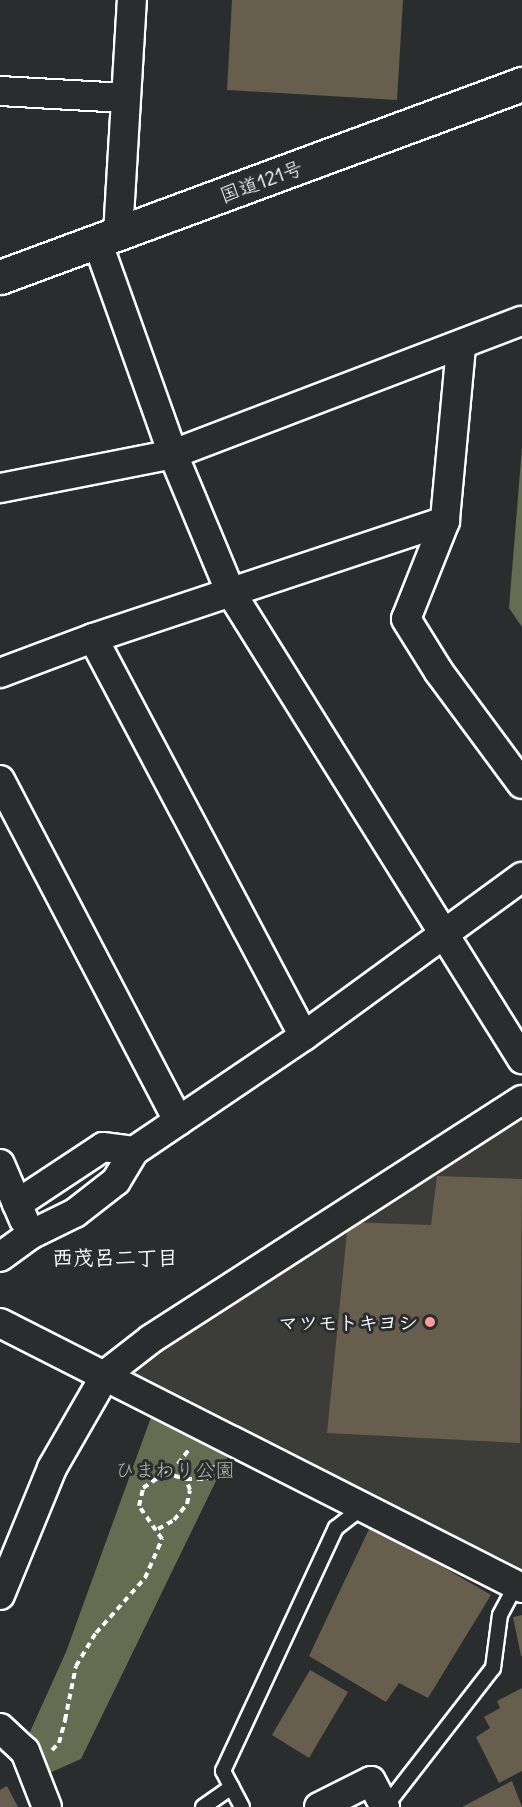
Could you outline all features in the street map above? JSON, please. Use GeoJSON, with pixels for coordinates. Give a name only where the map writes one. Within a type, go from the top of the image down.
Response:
{"type":"FeatureCollection","features":[{"type":"Feature","properties":{"kind":"highway","name":"国道121号"},"geometry":{"type":"LineString","coordinates":[[0,277],[522,84]]}},
{"type":"Feature","properties":{"kind":"street"},"geometry":{"type":"LineString","coordinates":[[132,0],[124,98],[107,238],[173,454],[230,591],[522,1059]]}},
{"type":"Feature","properties":{"kind":"street"},"geometry":{"type":"LineString","coordinates":[[0,91],[124,98]]}},
{"type":"Feature","properties":{"kind":"street"},"geometry":{"type":"LineString","coordinates":[[0,488],[173,454],[522,321]]}},
{"type":"Feature","properties":{"kind":"street"},"geometry":{"type":"LineString","coordinates":[[460,346],[445,521],[406,619],[439,672],[522,783]]}},
{"type":"Feature","properties":{"kind":"street"},"geometry":{"type":"LineString","coordinates":[[0,673],[230,591],[445,521]]}},
{"type":"Feature","properties":{"kind":"street"},"geometry":{"type":"LineString","coordinates":[[93,638],[304,1036]]}},
{"type":"Feature","properties":{"kind":"street"},"geometry":{"type":"LineString","coordinates":[[0,780],[178,1121]]}},
{"type":"Feature","properties":{"kind":"street"},"geometry":{"type":"LineString","coordinates":[[0,1257],[30,1235],[75,1213],[116,1181],[134,1151],[304,1036],[522,877]]}},
{"type":"Feature","properties":{"kind":"street"},"geometry":{"type":"LineString","coordinates":[[0,1595],[52,1468],[106,1374],[151,1339],[522,1100]]}},
{"type":"Feature","properties":{"kind":"street"},"geometry":{"type":"LineString","coordinates":[[17,1204],[104,1147],[134,1151]]}},
{"type":"Feature","properties":{"kind":"street"},"geometry":{"type":"LineString","coordinates":[[0,1164],[30,1235]]}},
{"type":"Feature","properties":{"kind":"street"},"geometry":{"type":"LineString","coordinates":[[0,1323],[106,1374],[519,1587]]}},
{"type":"Feature","properties":{"kind":"street"},"geometry":{"type":"LineString","coordinates":[[0,1728],[25,1751],[47,1807]]}},
{"type":"Feature","properties":{"kind":"street"},"geometry":{"type":"LineString","coordinates":[[319,1807],[371,1781],[385,1807]]}},
{"type":"Feature","properties":{"kind":"lane"},"geometry":{"type":"LineString","coordinates":[[242,1807],[223,1771],[336,1528],[364,1506]]}},
{"type":"Feature","properties":{"kind":"lane"},"geometry":{"type":"LineString","coordinates":[[385,1807],[493,1668],[500,1615],[519,1587]]}},
{"type":"Feature","properties":{"kind":"lane"},"geometry":{"type":"LineString","coordinates":[[203,1807],[232,1787]]}},
{"type":"Feature","properties":{"kind":"path"},"geometry":{"type":"LineString","coordinates":[[30,1761],[55,1749],[59,1743],[76,1666],[96,1633],[145,1578],[162,1539],[158,1529],[142,1514],[139,1498],[143,1488],[184,1459],[192,1444],[198,1447]]}},
{"type":"Feature","properties":{"kind":"path"},"geometry":{"type":"LineString","coordinates":[[164,1473],[186,1479],[209,1476],[213,1471],[210,1456]]}},
{"type":"Feature","properties":{"kind":"path"},"geometry":{"type":"LineString","coordinates":[[158,1529],[187,1504],[190,1490],[186,1479]]}},
{"type":"Feature","properties":{"kind":"shaded area"},"geometry":{"type":"Polygon","coordinates":[[[522,1116],[522,1570],[123,1372],[522,1116]]]}},
{"type":"Feature","properties":{"kind":"green space"},"geometry":{"type":"Polygon","coordinates":[[[522,447],[522,627],[509,608],[522,447]]]}},
{"type":"Feature","properties":{"kind":"green space","name":"ひまわり公園"},"geometry":{"type":"Polygon","coordinates":[[[154,1409],[231,1450],[81,1759],[47,1774],[29,1734],[66,1652],[154,1409]]]}},
{"type":"Feature","properties":{"kind":"building"},"geometry":{"type":"Polygon","coordinates":[[[232,0],[403,0],[397,100],[227,90],[232,0]]]}},
{"type":"Feature","properties":{"kind":"building","name":"マツモトキヨシ"},"geometry":{"type":"Polygon","coordinates":[[[437,1176],[522,1179],[520,1443],[327,1433],[348,1222],[431,1225],[437,1176]]]}},
{"type":"Feature","properties":{"kind":"building"},"geometry":{"type":"Polygon","coordinates":[[[371,1525],[491,1595],[428,1698],[399,1683],[386,1702],[309,1656],[371,1525]]]}},
{"type":"Feature","properties":{"kind":"building"},"geometry":{"type":"Polygon","coordinates":[[[522,1615],[522,1656],[521,1656],[513,1617],[522,1615]]]}},
{"type":"Feature","properties":{"kind":"building"},"geometry":{"type":"Polygon","coordinates":[[[310,1670],[348,1692],[309,1758],[272,1735],[310,1670]]]}},
{"type":"Feature","properties":{"kind":"building"},"geometry":{"type":"Polygon","coordinates":[[[522,1688],[522,1771],[499,1783],[476,1737],[490,1728],[484,1717],[500,1708],[497,1701],[522,1688]]]}},
{"type":"Feature","properties":{"kind":"building"},"geometry":{"type":"Polygon","coordinates":[[[512,1781],[522,1807],[462,1807],[512,1781]]]}},
{"type":"Feature","properties":{"kind":"building"},"geometry":{"type":"Polygon","coordinates":[[[7,1786],[18,1807],[0,1807],[0,1790],[7,1786]]]}},
{"type":"Feature","properties":{"kind":"place","name":"マツモトキヨシ"},"geometry":{"type":"Point","coordinates":[430,1322]}},
{"type":"Feature","properties":{"kind":"district","name":"西茂呂二丁目"},"geometry":{"type":"Point","coordinates":[115,1258]}}]}
